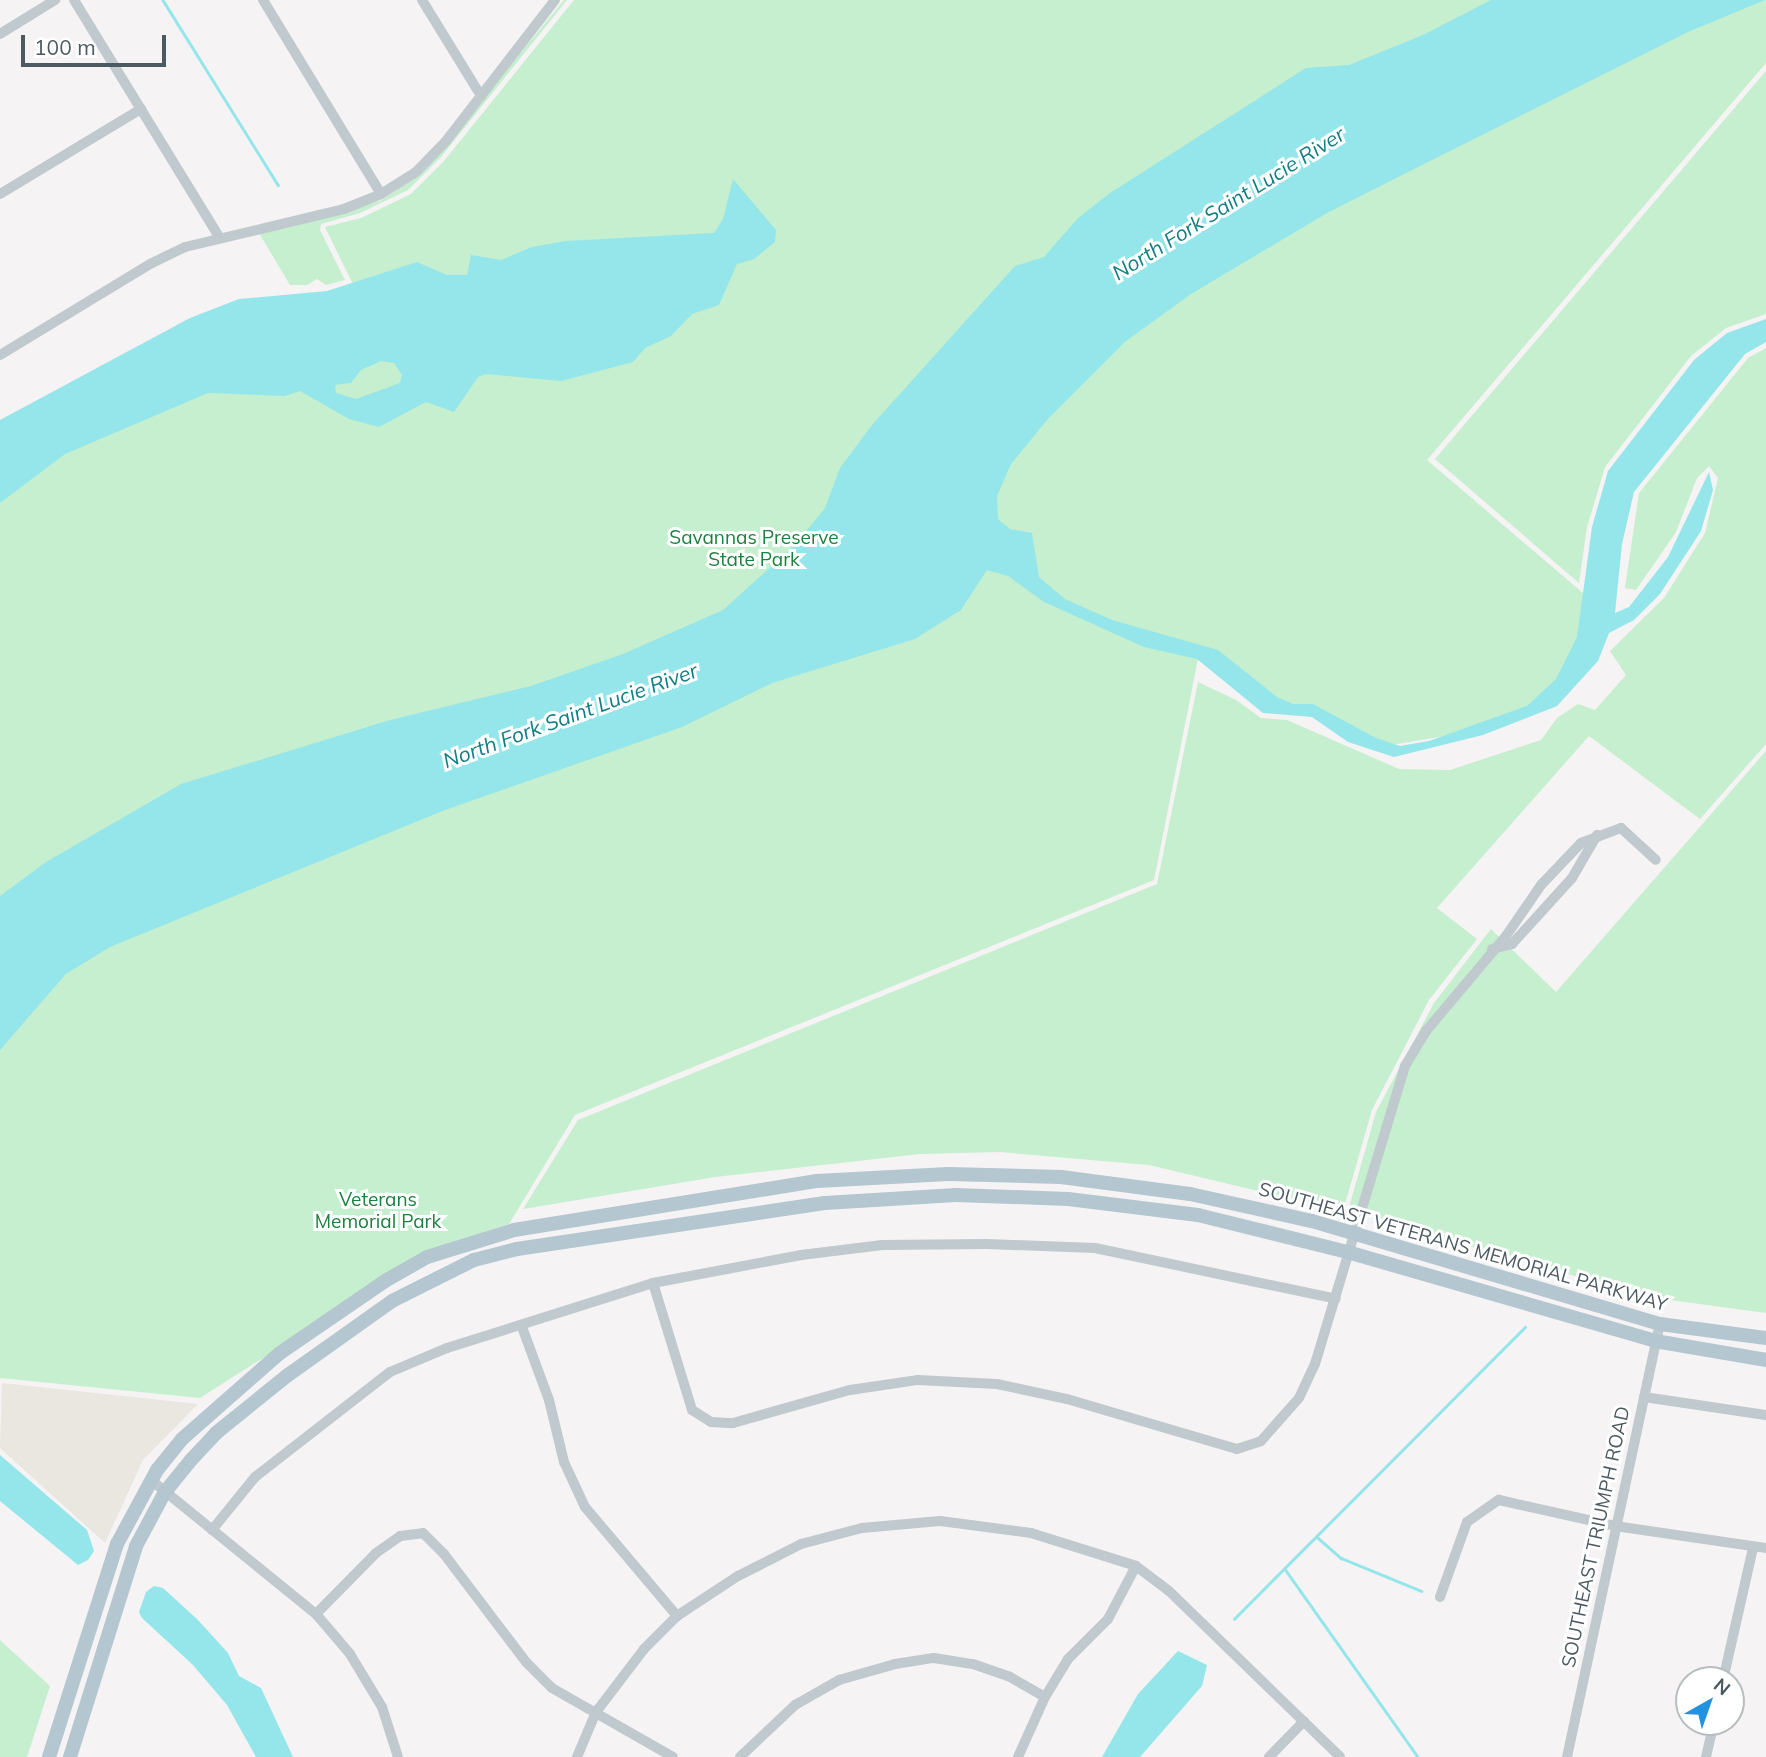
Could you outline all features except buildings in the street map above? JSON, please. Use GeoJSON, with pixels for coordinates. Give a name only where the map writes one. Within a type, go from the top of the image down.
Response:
{"type":"FeatureCollection","features":[{"type":"Feature","properties":{"kind":"main road","name":"SOUTHEAST VETERANS MEMORIAL PARKWAY"},"geometry":{"type":"LineString","coordinates":[[49,1757],[117,1544],[151,1480],[208,1412],[328,1318],[385,1281],[468,1242],[563,1219],[817,1181],[948,1174],[1061,1177],[1190,1194],[1356,1234],[1660,1324],[1766,1338]]}},
{"type":"Feature","properties":{"kind":"main road","name":"SOUTHEAST VETERANS MEMORIAL PARKWAY"},"geometry":{"type":"LineString","coordinates":[[70,1757],[136,1546],[165,1492],[216,1433],[335,1338],[434,1277],[517,1250],[825,1202],[956,1195],[1068,1199],[1198,1216],[1351,1253],[1655,1341],[1766,1360]]}},
{"type":"Feature","properties":{"kind":"street"},"geometry":{"type":"LineString","coordinates":[[0,34],[55,0]]}},
{"type":"Feature","properties":{"kind":"street"},"geometry":{"type":"LineString","coordinates":[[74,0],[219,237]]}},
{"type":"Feature","properties":{"kind":"street"},"geometry":{"type":"LineString","coordinates":[[263,0],[381,194]]}},
{"type":"Feature","properties":{"kind":"street"},"geometry":{"type":"LineString","coordinates":[[422,0],[481,96]]}},
{"type":"Feature","properties":{"kind":"street"},"geometry":{"type":"LineString","coordinates":[[0,355],[150,264],[219,237],[344,209],[381,194],[416,172],[481,96],[555,0]]}},
{"type":"Feature","properties":{"kind":"street"},"geometry":{"type":"LineString","coordinates":[[0,194],[141,109]]}},
{"type":"Feature","properties":{"kind":"street"},"geometry":{"type":"LineString","coordinates":[[653,1283],[691,1410],[711,1422],[733,1423],[850,1390],[918,1380],[997,1384],[1067,1399],[1237,1449],[1261,1441],[1299,1398],[1351,1253],[1405,1066],[1426,1031],[1549,878],[1581,843],[1616,827],[1626,830],[1656,860]]}},
{"type":"Feature","properties":{"kind":"street"},"geometry":{"type":"LineString","coordinates":[[1492,950],[1512,944],[1562,890],[1597,835]]}},
{"type":"Feature","properties":{"kind":"street"},"geometry":{"type":"LineString","coordinates":[[1549,878],[1562,890]]}},
{"type":"Feature","properties":{"kind":"street"},"geometry":{"type":"LineString","coordinates":[[212,1530],[255,1477],[390,1372],[447,1348],[522,1327],[653,1283],[801,1255],[882,1245],[987,1244],[1095,1248],[1336,1299]]}},
{"type":"Feature","properties":{"kind":"street","name":"SOUTHEAST TRIUMPH ROAD"},"geometry":{"type":"LineString","coordinates":[[1567,1757],[1660,1324]]}},
{"type":"Feature","properties":{"kind":"street"},"geometry":{"type":"LineString","coordinates":[[522,1327],[549,1400],[564,1462],[585,1507],[677,1616]]}},
{"type":"Feature","properties":{"kind":"street"},"geometry":{"type":"LineString","coordinates":[[1644,1397],[1766,1415]]}},
{"type":"Feature","properties":{"kind":"street"},"geometry":{"type":"LineString","coordinates":[[151,1480],[316,1614],[350,1654],[382,1707],[398,1757]]}},
{"type":"Feature","properties":{"kind":"street"},"geometry":{"type":"LineString","coordinates":[[1440,1597],[1467,1522],[1499,1500],[1615,1526],[1766,1548]]}},
{"type":"Feature","properties":{"kind":"street"},"geometry":{"type":"LineString","coordinates":[[577,1757],[596,1712],[644,1648],[677,1616],[738,1576],[801,1544],[862,1528],[940,1521],[1031,1533],[1136,1566],[1169,1591],[1340,1757]]}},
{"type":"Feature","properties":{"kind":"street"},"geometry":{"type":"LineString","coordinates":[[316,1614],[376,1553],[400,1536],[423,1533],[444,1554],[526,1662],[552,1688],[673,1757]]}},
{"type":"Feature","properties":{"kind":"street"},"geometry":{"type":"LineString","coordinates":[[1726,1666],[1753,1548]]}},
{"type":"Feature","properties":{"kind":"street"},"geometry":{"type":"LineString","coordinates":[[1018,1757],[1045,1697],[1068,1659],[1108,1619],[1136,1566]]}},
{"type":"Feature","properties":{"kind":"street"},"geometry":{"type":"LineString","coordinates":[[740,1757],[795,1705],[839,1680],[895,1664],[934,1658],[973,1664],[1010,1677],[1045,1697]]}},
{"type":"Feature","properties":{"kind":"street"},"geometry":{"type":"LineString","coordinates":[[1269,1757],[1304,1721]]}},
{"type":"Feature","properties":{"kind":"street"},"geometry":{"type":"LineString","coordinates":[[1706,1757],[1711,1736]]}},
{"type":"Feature","properties":{"kind":"shaded area"},"geometry":{"type":"Polygon","coordinates":[[[2,1383],[198,1404],[143,1460],[105,1543],[0,1448],[2,1383]]]}},
{"type":"Feature","properties":{"kind":"green space"},"geometry":{"type":"Polygon","coordinates":[[[564,0],[567,0],[441,157],[408,190],[360,213],[321,224],[320,230],[345,280],[326,285],[317,279],[307,285],[290,285],[259,233],[380,201],[420,175],[564,0]]]}},
{"type":"Feature","properties":{"kind":"green space","name":"Savannas Preserve State Park"},"geometry":{"type":"Polygon","coordinates":[[[574,0],[1766,0],[1766,63],[1427,460],[1597,605],[1545,701],[1445,736],[1379,747],[1269,698],[1199,654],[1154,880],[575,1115],[509,1224],[431,1251],[200,1398],[0,1378],[0,458],[364,307],[325,227],[361,218],[411,194],[444,161],[574,0]]]}},
{"type":"Feature","properties":{"kind":"green space"},"geometry":{"type":"Polygon","coordinates":[[[1766,71],[1766,314],[1726,328],[1691,356],[1605,467],[1587,527],[1579,583],[1435,459],[1766,71]]]}},
{"type":"Feature","properties":{"kind":"green space"},"geometry":{"type":"Polygon","coordinates":[[[1766,348],[1766,744],[1700,819],[1589,736],[1437,908],[1477,939],[1429,1000],[1372,1110],[1343,1211],[1149,1165],[1000,1152],[920,1154],[715,1177],[523,1209],[578,1120],[1157,884],[1198,682],[1236,700],[1261,718],[1287,720],[1399,769],[1450,770],[1541,740],[1557,718],[1578,704],[1595,710],[1626,675],[1610,651],[1664,598],[1705,533],[1718,478],[1709,466],[1697,478],[1676,532],[1636,590],[1625,588],[1639,493],[1748,358],[1766,348]]]}},
{"type":"Feature","properties":{"kind":"green space"},"geometry":{"type":"Polygon","coordinates":[[[1766,751],[1766,1313],[1648,1297],[1348,1211],[1376,1112],[1434,1003],[1491,929],[1556,992],[1766,751]]]}},
{"type":"Feature","properties":{"kind":"green space"},"geometry":{"type":"Polygon","coordinates":[[[0,1640],[50,1686],[27,1757],[0,1757],[0,1640]]]}},
{"type":"Feature","properties":{"kind":"water","name":"North Fork Saint Lucie River"},"geometry":{"type":"Polygon","coordinates":[[[1491,0],[1765,0],[1688,32],[1327,213],[1191,294],[1126,341],[1047,420],[1011,464],[997,496],[998,519],[1010,529],[1032,533],[1039,577],[1065,599],[1112,620],[1218,650],[1277,697],[1293,704],[1313,704],[1376,738],[1400,746],[1429,741],[1527,706],[1556,679],[1577,637],[1592,527],[1608,471],[1694,360],[1727,333],[1766,319],[1766,342],[1745,354],[1634,492],[1622,544],[1615,613],[1629,607],[1668,557],[1709,472],[1713,490],[1701,531],[1660,594],[1634,620],[1609,633],[1598,661],[1557,706],[1483,735],[1394,757],[1348,742],[1312,717],[1263,713],[1197,659],[1144,647],[1044,602],[1008,576],[987,570],[961,610],[915,639],[772,683],[682,727],[445,810],[110,947],[66,974],[0,1050],[0,896],[46,862],[181,784],[390,720],[531,686],[623,654],[723,610],[795,545],[825,508],[840,468],[872,425],[1015,266],[1044,257],[1078,218],[1110,193],[1306,68],[1349,65],[1423,35],[1491,0]]]}},
{"type":"Feature","properties":{"kind":"water"},"geometry":{"type":"Polygon","coordinates":[[[733,179],[776,230],[775,242],[754,259],[737,264],[719,305],[692,314],[671,336],[645,348],[633,362],[561,381],[486,374],[478,377],[454,412],[426,402],[379,427],[349,419],[300,391],[285,396],[208,393],[65,454],[0,503],[0,420],[190,318],[239,299],[327,291],[417,262],[447,275],[467,275],[471,255],[501,260],[532,247],[566,241],[714,233],[723,219],[733,179]],[[381,361],[361,370],[351,383],[335,385],[336,393],[356,399],[400,383],[402,375],[394,363],[381,361]]]}},
{"type":"Feature","properties":{"kind":"water"},"geometry":{"type":"Polygon","coordinates":[[[0,1455],[87,1530],[94,1551],[88,1560],[78,1565],[0,1501],[0,1455]]]}},
{"type":"Feature","properties":{"kind":"water"},"geometry":{"type":"Polygon","coordinates":[[[154,1586],[163,1588],[198,1620],[228,1653],[239,1676],[261,1688],[293,1757],[256,1757],[227,1705],[193,1665],[142,1618],[139,1612],[146,1592],[154,1586]]]}},
{"type":"Feature","properties":{"kind":"water"},"geometry":{"type":"Polygon","coordinates":[[[1178,1651],[1207,1665],[1202,1686],[1140,1757],[1102,1757],[1138,1694],[1178,1651]]]}},
{"type":"Feature","properties":{"kind":"waterway"},"geometry":{"type":"LineString","coordinates":[[163,0],[278,185]]}},
{"type":"Feature","properties":{"kind":"waterway"},"geometry":{"type":"LineString","coordinates":[[1234,1619],[1525,1327]]}},
{"type":"Feature","properties":{"kind":"waterway"},"geometry":{"type":"LineString","coordinates":[[1317,1537],[1341,1558],[1422,1591]]}},
{"type":"Feature","properties":{"kind":"waterway"},"geometry":{"type":"LineString","coordinates":[[1285,1569],[1418,1757]]}},
{"type":"Feature","properties":{"kind":"park label","name":"Veterans Memorial Park"},"geometry":{"type":"Point","coordinates":[378,1211]}}]}
